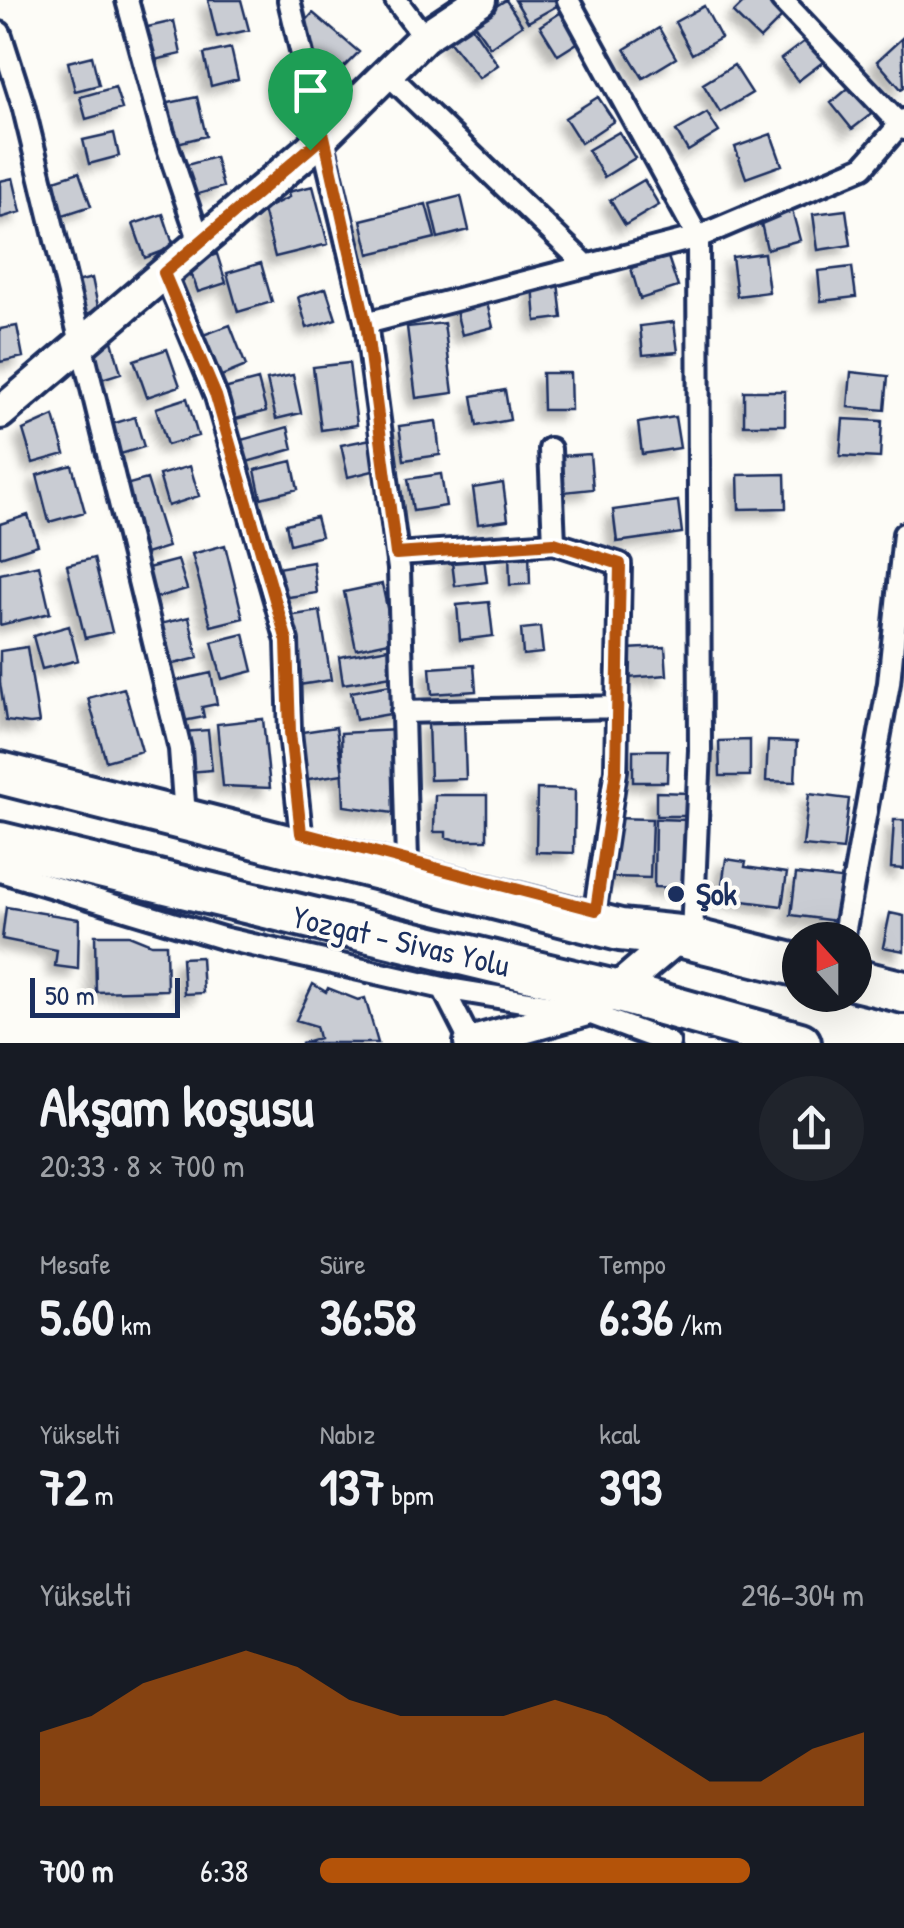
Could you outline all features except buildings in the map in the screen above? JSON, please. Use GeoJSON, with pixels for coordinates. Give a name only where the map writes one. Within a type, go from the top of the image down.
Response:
{"type":"FeatureCollection","features":[{"type":"Feature","properties":{"kind":"highway","name":"Yozgat - Sivas Yolu"},"geometry":{"type":"LineString","coordinates":[[0,773],[782,959]]}},
{"type":"Feature","properties":{"kind":"highway","name":"Yozgat - Sivas Yolu"},"geometry":{"type":"LineString","coordinates":[[0,843],[713,1033],[800,1043]]}},
{"type":"Feature","properties":{"kind":"highway"},"geometry":{"type":"LineString","coordinates":[[872,980],[904,988]]}},
{"type":"Feature","properties":{"kind":"street"},"geometry":{"type":"LineString","coordinates":[[127,0],[163,134],[200,242]]}},
{"type":"Feature","properties":{"kind":"street"},"geometry":{"type":"LineString","coordinates":[[289,0],[366,324],[396,554],[406,861]]}},
{"type":"Feature","properties":{"kind":"street"},"geometry":{"type":"LineString","coordinates":[[396,0],[424,37]]}},
{"type":"Feature","properties":{"kind":"street"},"geometry":{"type":"LineString","coordinates":[[0,413],[324,136],[424,37],[480,0]]}},
{"type":"Feature","properties":{"kind":"street"},"geometry":{"type":"LineString","coordinates":[[444,988],[471,1043],[599,1001],[685,935],[700,750],[698,238],[568,0]]}},
{"type":"Feature","properties":{"kind":"street"},"geometry":{"type":"LineString","coordinates":[[366,324],[698,238],[863,167],[903,125],[782,0]]}},
{"type":"Feature","properties":{"kind":"street"},"geometry":{"type":"LineString","coordinates":[[0,32],[23,104],[180,749],[184,803]]}},
{"type":"Feature","properties":{"kind":"street"},"geometry":{"type":"LineString","coordinates":[[387,73],[587,266]]}},
{"type":"Feature","properties":{"kind":"street"},"geometry":{"type":"LineString","coordinates":[[164,273],[216,396],[287,641],[290,732],[301,833]]}},
{"type":"Feature","properties":{"kind":"street"},"geometry":{"type":"LineString","coordinates":[[550,449],[554,543]]}},
{"type":"Feature","properties":{"kind":"street"},"geometry":{"type":"LineString","coordinates":[[846,922],[900,614],[904,534]]}},
{"type":"Feature","properties":{"kind":"street"},"geometry":{"type":"LineString","coordinates":[[0,754],[406,861],[594,916],[616,770],[620,564],[554,543],[396,554]]}},
{"type":"Feature","properties":{"kind":"street"},"geometry":{"type":"LineString","coordinates":[[402,712],[618,708]]}},
{"type":"Feature","properties":{"kind":"street"},"geometry":{"type":"LineString","coordinates":[[0,872],[222,938],[444,988],[599,1001],[669,1043]]}},
{"type":"Feature","properties":{"kind":"place","name":"Şok"},"geometry":{"type":"Point","coordinates":[676,894]}},
{"type":"Feature","properties":{"kind":"route"},"geometry":{"type":"LineString","coordinates":[[324,136],[366,324],[396,554],[554,543],[620,564],[616,770],[596,910],[301,833],[290,732],[287,641],[216,396],[164,273],[310,150],[324,136]]}}]}
